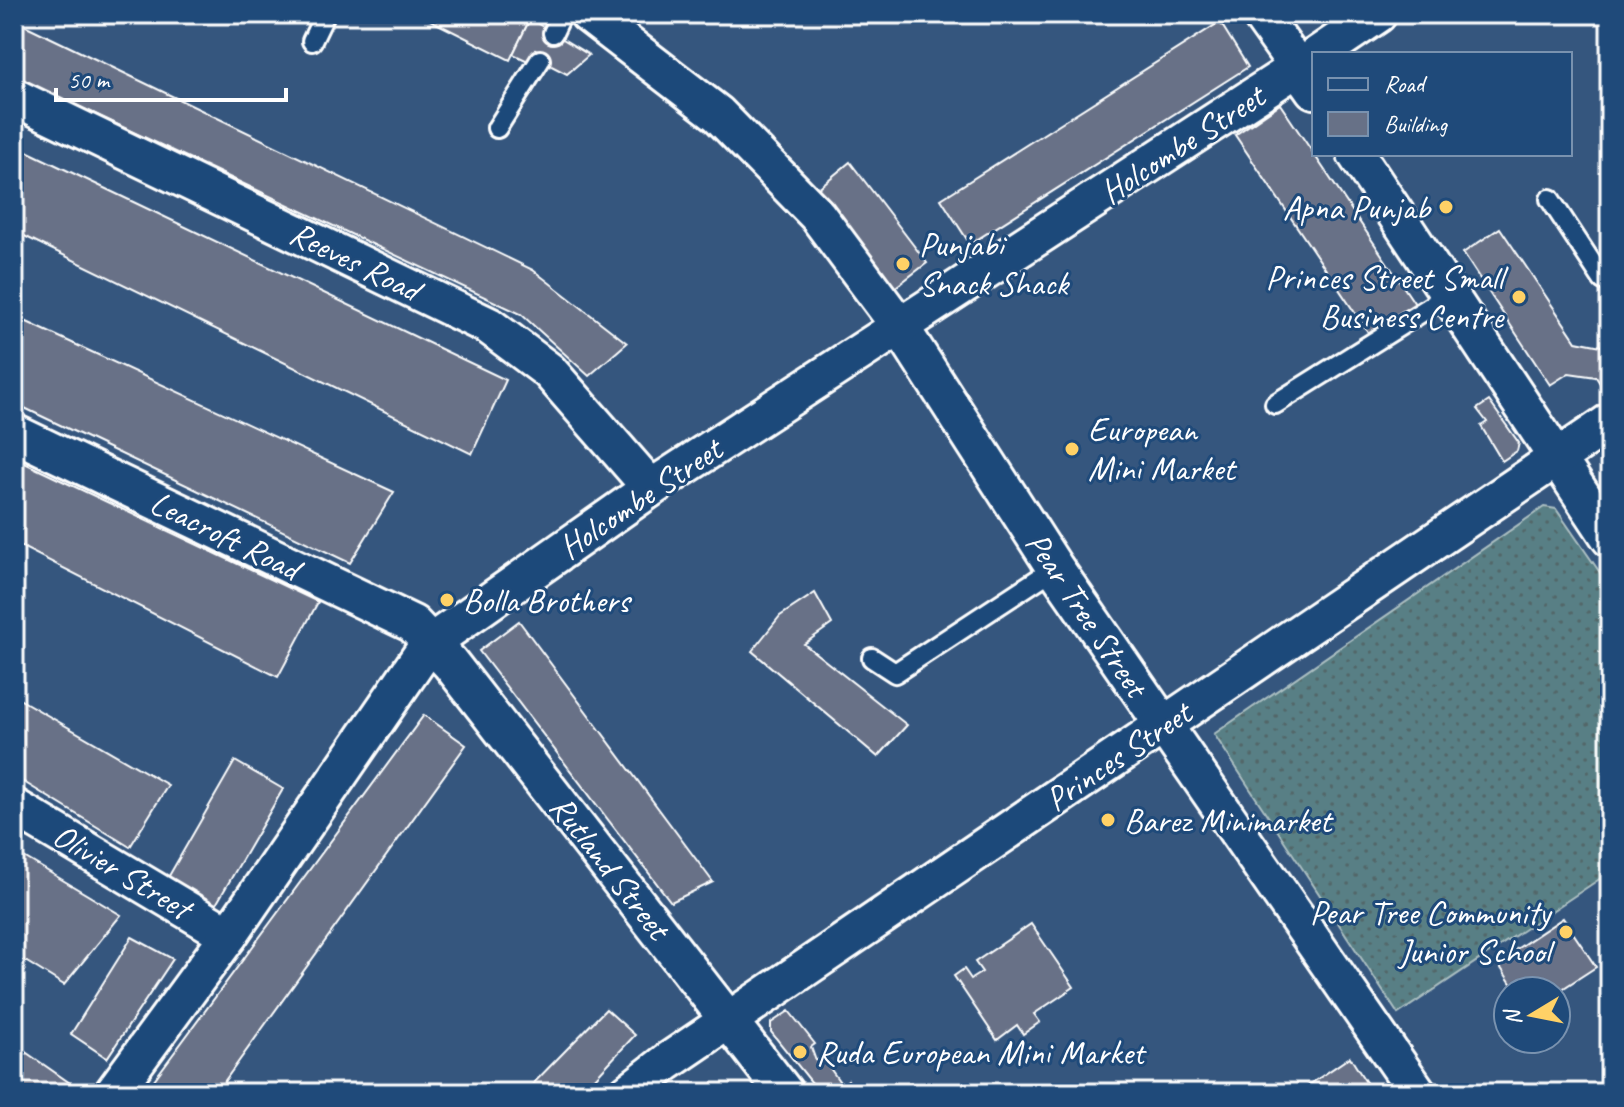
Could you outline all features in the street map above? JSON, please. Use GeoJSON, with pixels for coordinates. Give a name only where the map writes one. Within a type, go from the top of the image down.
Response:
{"type":"FeatureCollection","features":[{"type":"Feature","properties":{"kind":"street","name":"Pear Tree Street"},"geometry":{"type":"LineString","coordinates":[[588,14],[729,125],[817,215],[901,328],[1055,568],[1418,1093]]}},
{"type":"Feature","properties":{"kind":"street"},"geometry":{"type":"LineString","coordinates":[[1260,14],[1311,67]]}},
{"type":"Feature","properties":{"kind":"street","name":"Holcombe Street"},"geometry":{"type":"LineString","coordinates":[[1330,52],[1378,14]]}},
{"type":"Feature","properties":{"kind":"street","name":"Holcombe Street"},"geometry":{"type":"LineString","coordinates":[[113,1093],[229,935],[429,644],[651,488],[1311,67]]}},
{"type":"Feature","properties":{"kind":"street","name":"Reeves Road"},"geometry":{"type":"LineString","coordinates":[[14,97],[489,326],[549,371],[651,488]]}},
{"type":"Feature","properties":{"kind":"street"},"geometry":{"type":"LineString","coordinates":[[1357,156],[1610,538]]}},
{"type":"Feature","properties":{"kind":"street","name":"Princes Street"},"geometry":{"type":"LineString","coordinates":[[627,1093],[667,1062],[1610,422]]}},
{"type":"Feature","properties":{"kind":"street","name":"Leacroft Road"},"geometry":{"type":"LineString","coordinates":[[14,433],[413,624],[429,644]]}},
{"type":"Feature","properties":{"kind":"street","name":"Rutland Street"},"geometry":{"type":"LineString","coordinates":[[429,644],[450,663],[785,1093]]}},
{"type":"Feature","properties":{"kind":"street","name":"Olivier Street"},"geometry":{"type":"LineString","coordinates":[[14,807],[229,935]]}},
{"type":"Feature","properties":{"kind":"lane"},"geometry":{"type":"LineString","coordinates":[[312,41],[325,14]]}},
{"type":"Feature","properties":{"kind":"lane"},"geometry":{"type":"LineString","coordinates":[[553,33],[562,14]]}},
{"type":"Feature","properties":{"kind":"lane"},"geometry":{"type":"LineString","coordinates":[[497,128],[540,60]]}},
{"type":"Feature","properties":{"kind":"lane"},"geometry":{"type":"LineString","coordinates":[[1550,199],[1603,280],[1610,276]]}},
{"type":"Feature","properties":{"kind":"lane"},"geometry":{"type":"LineString","coordinates":[[1275,404],[1449,295]]}},
{"type":"Feature","properties":{"kind":"lane"},"geometry":{"type":"LineString","coordinates":[[872,658],[895,673],[1055,568]]}},
{"type":"Feature","properties":{"kind":"green space"},"geometry":{"type":"Polygon","coordinates":[[[1544,507],[1556,509],[1610,587],[1610,872],[1398,1014],[1214,734],[1544,507]]]}},
{"type":"Feature","properties":{"kind":"building"},"geometry":{"type":"Polygon","coordinates":[[[418,14],[529,14],[532,15],[510,60],[418,14]]]}},
{"type":"Feature","properties":{"kind":"building"},"geometry":{"type":"Polygon","coordinates":[[[530,19],[589,55],[567,74],[540,60],[530,62],[513,54],[530,19]]]}},
{"type":"Feature","properties":{"kind":"building"},"geometry":{"type":"Polygon","coordinates":[[[14,20],[533,270],[627,343],[589,376],[521,314],[14,76],[14,20]]]}},
{"type":"Feature","properties":{"kind":"building"},"geometry":{"type":"Polygon","coordinates":[[[1220,22],[1248,67],[970,244],[941,199],[1220,22]]]}},
{"type":"Feature","properties":{"kind":"building"},"geometry":{"type":"Polygon","coordinates":[[[1280,104],[1312,151],[1312,156],[1315,156],[1415,304],[1370,335],[1235,135],[1280,104]]]}},
{"type":"Feature","properties":{"kind":"building"},"geometry":{"type":"Polygon","coordinates":[[[14,145],[506,380],[472,454],[14,231],[14,145]]]}},
{"type":"Feature","properties":{"kind":"building"},"geometry":{"type":"Polygon","coordinates":[[[850,162],[927,263],[893,289],[816,190],[850,162]]]}},
{"type":"Feature","properties":{"kind":"building","name":"Princes Street Small Business Centre"},"geometry":{"type":"Polygon","coordinates":[[[1500,228],[1576,341],[1601,346],[1610,340],[1608,396],[1596,377],[1569,373],[1550,385],[1463,253],[1500,228]]]}},
{"type":"Feature","properties":{"kind":"building"},"geometry":{"type":"Polygon","coordinates":[[[14,316],[394,492],[350,563],[14,403],[14,316]]]}},
{"type":"Feature","properties":{"kind":"building"},"geometry":{"type":"Polygon","coordinates":[[[1489,401],[1519,443],[1517,451],[1502,461],[1481,426],[1487,422],[1477,409],[1489,401]]]}},
{"type":"Feature","properties":{"kind":"building"},"geometry":{"type":"Polygon","coordinates":[[[14,458],[318,602],[278,677],[14,543],[14,458]]]}},
{"type":"Feature","properties":{"kind":"building"},"geometry":{"type":"Polygon","coordinates":[[[815,593],[832,624],[804,644],[907,725],[878,757],[752,651],[780,616],[815,593]]]}},
{"type":"Feature","properties":{"kind":"building"},"geometry":{"type":"Polygon","coordinates":[[[519,621],[713,882],[671,902],[479,651],[519,621]]]}},
{"type":"Feature","properties":{"kind":"building"},"geometry":{"type":"Polygon","coordinates":[[[14,696],[168,785],[130,847],[14,776],[14,696]]]}},
{"type":"Feature","properties":{"kind":"building"},"geometry":{"type":"Polygon","coordinates":[[[424,715],[466,745],[216,1093],[154,1093],[148,1088],[424,715]]]}},
{"type":"Feature","properties":{"kind":"building"},"geometry":{"type":"Polygon","coordinates":[[[235,761],[283,789],[214,908],[166,881],[235,761]]]}},
{"type":"Feature","properties":{"kind":"building"},"geometry":{"type":"Polygon","coordinates":[[[14,851],[121,915],[64,985],[14,954],[14,851]]]}},
{"type":"Feature","properties":{"kind":"building"},"geometry":{"type":"Polygon","coordinates":[[[1563,918],[1596,967],[1572,983],[1572,975],[1506,975],[1497,962],[1563,918]]]}},
{"type":"Feature","properties":{"kind":"building"},"geometry":{"type":"Polygon","coordinates":[[[1031,924],[1074,987],[1034,1014],[1040,1022],[1023,1034],[1017,1025],[997,1040],[954,976],[964,969],[971,979],[982,972],[975,962],[1031,924]]]}},
{"type":"Feature","properties":{"kind":"building"},"geometry":{"type":"Polygon","coordinates":[[[132,937],[173,959],[107,1058],[71,1034],[132,937]]]}},
{"type":"Feature","properties":{"kind":"building"},"geometry":{"type":"Polygon","coordinates":[[[606,1009],[635,1035],[581,1093],[524,1093],[606,1009]]]}},
{"type":"Feature","properties":{"kind":"building","name":"Ruda European Mini Market"},"geometry":{"type":"Polygon","coordinates":[[[789,1011],[815,1044],[811,1047],[816,1061],[822,1057],[842,1085],[848,1080],[856,1093],[820,1093],[771,1032],[771,1023],[789,1011]]]}},
{"type":"Feature","properties":{"kind":"building"},"geometry":{"type":"Polygon","coordinates":[[[14,1044],[70,1083],[63,1093],[14,1093],[14,1044]]]}},
{"type":"Feature","properties":{"kind":"building"},"geometry":{"type":"Polygon","coordinates":[[[1350,1057],[1372,1092],[1310,1093],[1306,1087],[1350,1057]]]}},
{"type":"Feature","properties":{"kind":"place","name":"Apna Punjab"},"geometry":{"type":"Point","coordinates":[1446,207]}},
{"type":"Feature","properties":{"kind":"place","name":"Punjabi Snack Shack"},"geometry":{"type":"Point","coordinates":[903,264]}},
{"type":"Feature","properties":{"kind":"place","name":"Princes Street Small Business Centre"},"geometry":{"type":"Point","coordinates":[1519,297]}},
{"type":"Feature","properties":{"kind":"place","name":"European Mini Market"},"geometry":{"type":"Point","coordinates":[1072,449]}},
{"type":"Feature","properties":{"kind":"place","name":"Bolla Brothers"},"geometry":{"type":"Point","coordinates":[447,600]}},
{"type":"Feature","properties":{"kind":"place","name":"Barez Minimarket"},"geometry":{"type":"Point","coordinates":[1108,820]}},
{"type":"Feature","properties":{"kind":"place","name":"Pear Tree Community Junior School"},"geometry":{"type":"Point","coordinates":[1566,932]}},
{"type":"Feature","properties":{"kind":"place","name":"Ruda European Mini Market"},"geometry":{"type":"Point","coordinates":[800,1052]}}]}
